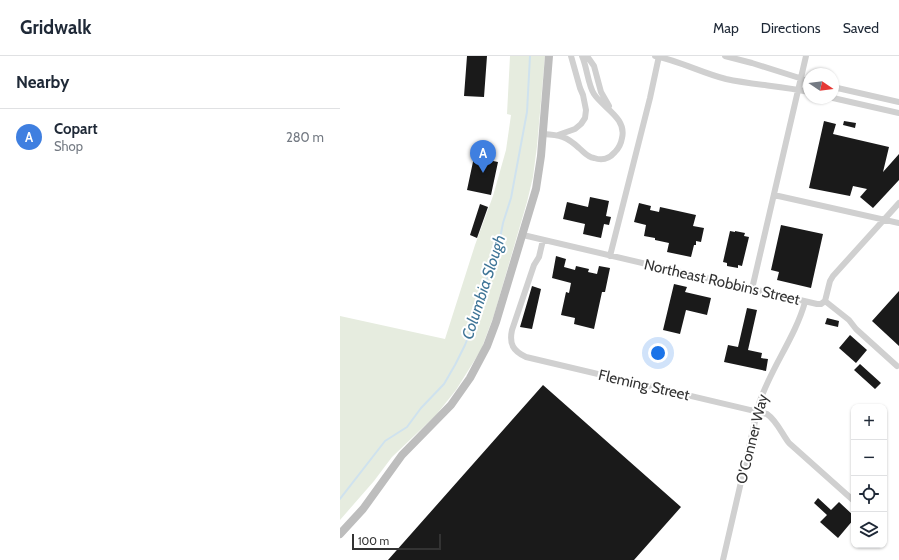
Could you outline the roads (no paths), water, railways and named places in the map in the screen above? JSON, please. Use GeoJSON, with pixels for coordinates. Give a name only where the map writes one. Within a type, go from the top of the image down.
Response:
{"type":"FeatureCollection","features":[{"type":"Feature","properties":{"kind":"street"},"geometry":{"type":"LineString","coordinates":[[340,534],[362,509],[402,455],[451,405],[470,378],[490,339],[536,189],[543,134],[549,56]]}},
{"type":"Feature","properties":{"kind":"street"},"geometry":{"type":"LineString","coordinates":[[558,135],[575,129],[585,118],[586,110],[583,95],[571,56]]}},
{"type":"Feature","properties":{"kind":"street"},"geometry":{"type":"LineString","coordinates":[[582,56],[593,93],[616,116]]}},
{"type":"Feature","properties":{"kind":"street"},"geometry":{"type":"LineString","coordinates":[[543,134],[558,135],[570,140],[591,158],[599,160],[611,157],[618,149],[623,135],[622,125],[601,92],[594,66],[587,56]]}},
{"type":"Feature","properties":{"kind":"street"},"geometry":{"type":"LineString","coordinates":[[610,256],[650,98],[658,56],[708,74],[727,79],[803,91]]}},
{"type":"Feature","properties":{"kind":"street"},"geometry":{"type":"LineString","coordinates":[[725,56],[801,79]]}},
{"type":"Feature","properties":{"kind":"street"},"geometry":{"type":"LineString","coordinates":[[752,289],[806,56]]}},
{"type":"Feature","properties":{"kind":"street"},"geometry":{"type":"LineString","coordinates":[[839,88],[899,102]]}},
{"type":"Feature","properties":{"kind":"street"},"geometry":{"type":"LineString","coordinates":[[839,99],[899,113]]}},
{"type":"Feature","properties":{"kind":"street"},"geometry":{"type":"LineString","coordinates":[[774,195],[899,223]]}},
{"type":"Feature","properties":{"kind":"street"},"geometry":{"type":"LineString","coordinates":[[897,366],[856,329],[849,320],[825,301],[830,281],[833,276],[899,203]]}},
{"type":"Feature","properties":{"kind":"street","name":"Northeast Robbins Street"},"geometry":{"type":"LineString","coordinates":[[523,235],[805,302],[821,304],[825,301]]}},
{"type":"Feature","properties":{"kind":"street","name":"Fleming Street"},"geometry":{"type":"LineString","coordinates":[[543,240],[539,257],[534,265],[510,338],[514,350],[518,354],[767,414],[789,443],[851,498]]}},
{"type":"Feature","properties":{"kind":"street","name":"O'Conner Way"},"geometry":{"type":"LineString","coordinates":[[723,560],[762,394],[790,337],[805,302]]}},
{"type":"Feature","properties":{"kind":"waterway","name":"Columbia Slough"},"geometry":{"type":"LineString","coordinates":[[340,499],[385,441],[407,427],[421,408],[444,384],[465,345],[477,315],[482,291],[497,254],[503,223],[511,198],[527,112],[530,56]]}},
{"type":"Feature","properties":{"kind":"place","name":"Copart"},"geometry":{"type":"Point","coordinates":[483,173]}}]}
